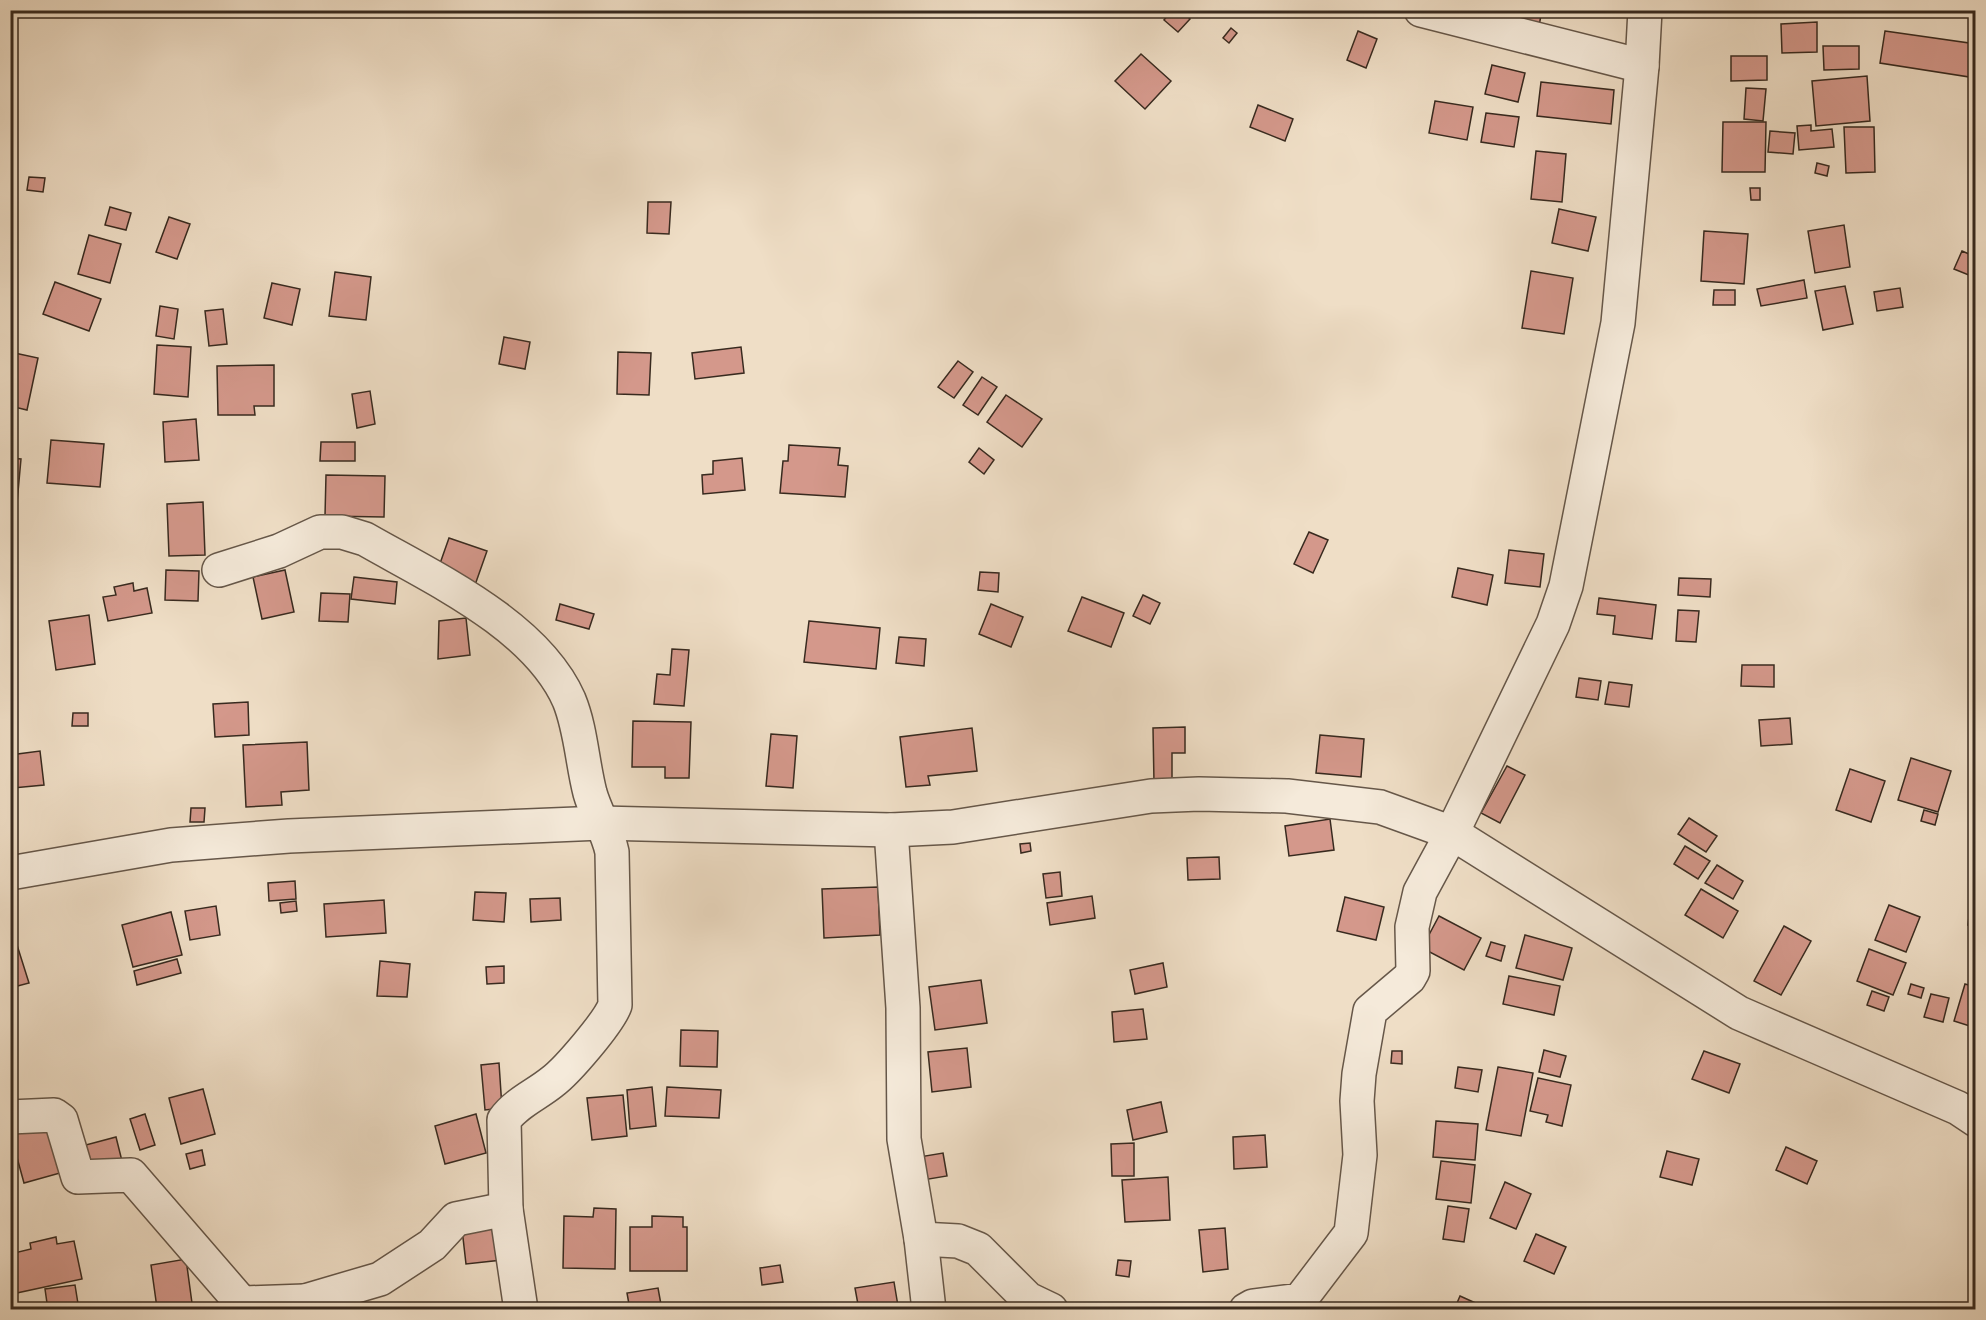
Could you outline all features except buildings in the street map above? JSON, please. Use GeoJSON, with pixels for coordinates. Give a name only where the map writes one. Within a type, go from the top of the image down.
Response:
{"type":"FeatureCollection","features":[{"type":"Feature","properties":{"kind":"street"},"geometry":{"type":"LineString","coordinates":[[1421,10],[1642,66]]}},
{"type":"Feature","properties":{"kind":"street"},"geometry":{"type":"LineString","coordinates":[[1246,1310],[1253,1306],[1300,1300],[1351,1233],[1360,1155],[1359,1083],[1368,1016],[1372,1007],[1409,978],[1413,971],[1411,936],[1418,899],[1553,624],[1566,585],[1618,323],[1642,66],[1645,10]]}},
{"type":"Feature","properties":{"kind":"street"},"geometry":{"type":"LineString","coordinates":[[219,570],[279,551],[320,532],[342,532],[365,539],[502,620],[526,642],[555,676],[568,699],[577,724],[586,778],[601,823],[609,837],[612,852],[615,1005],[609,1017],[561,1074],[514,1108],[504,1120],[506,1209],[521,1310]]}},
{"type":"Feature","properties":{"kind":"street"},"geometry":{"type":"LineString","coordinates":[[10,873],[171,845],[289,836],[601,823],[891,830],[952,827],[1151,796],[1199,794],[1287,796],[1380,807],[1452,833],[1738,1013],[1958,1108],[1976,1120]]}},
{"type":"Feature","properties":{"kind":"street"},"geometry":{"type":"LineString","coordinates":[[891,830],[903,1008],[904,1139],[921,1239],[929,1310]]}},
{"type":"Feature","properties":{"kind":"street"},"geometry":{"type":"LineString","coordinates":[[10,1117],[54,1115],[61,1120],[78,1178],[131,1176],[239,1300],[245,1303],[305,1305],[380,1279],[432,1245],[456,1219],[506,1209]]}},
{"type":"Feature","properties":{"kind":"street"},"geometry":{"type":"LineString","coordinates":[[921,1239],[958,1241],[969,1244],[978,1249],[1028,1299],[1051,1310]]}}]}
